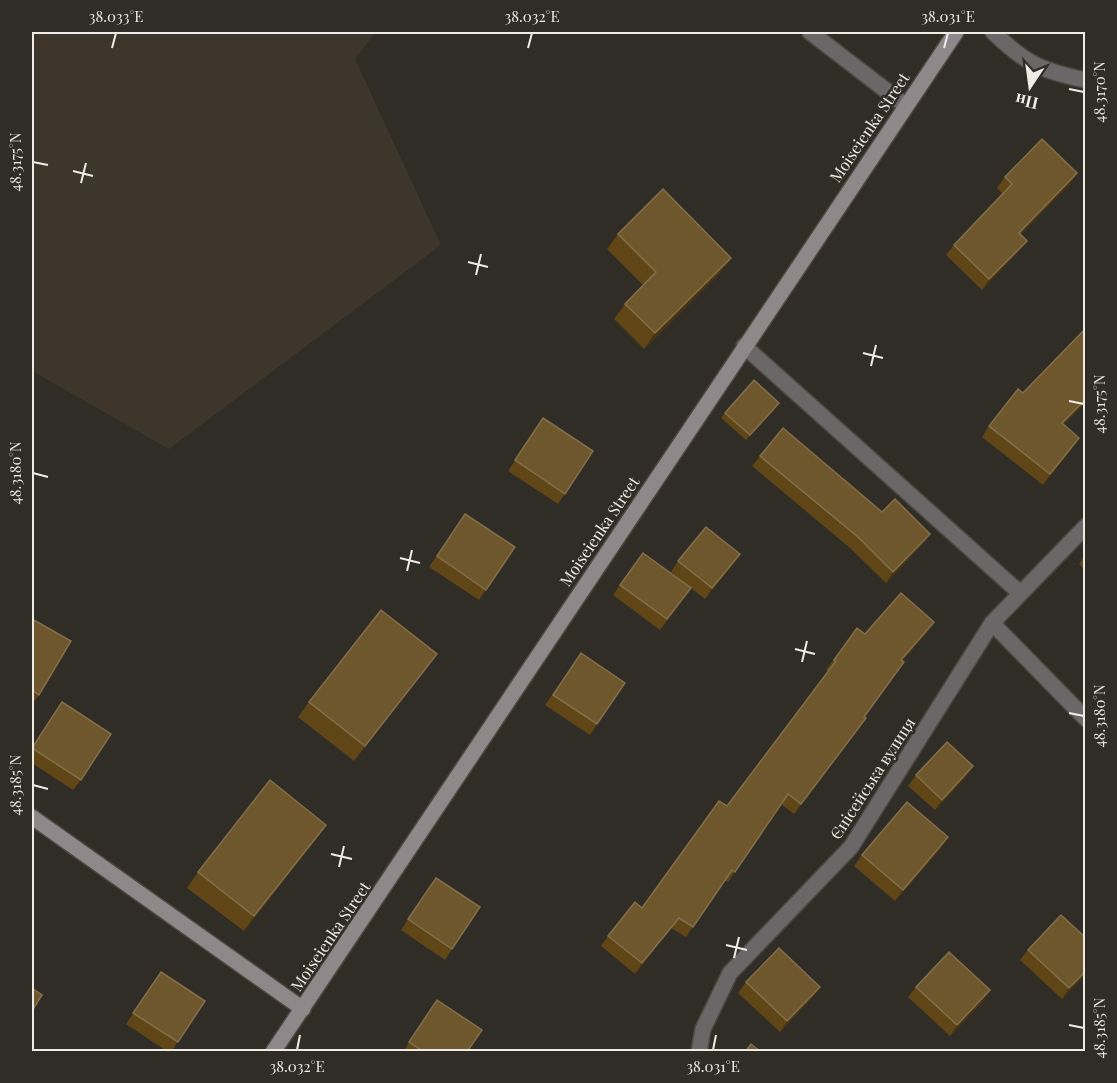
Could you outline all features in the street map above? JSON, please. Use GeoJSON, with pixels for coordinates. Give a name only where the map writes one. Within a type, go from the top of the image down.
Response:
{"type":"FeatureCollection","features":[{"type":"Feature","properties":{"kind":"street"},"geometry":{"type":"LineString","coordinates":[[810,32],[905,105]]}},
{"type":"Feature","properties":{"kind":"street","name":"Moiseienka Street"},"geometry":{"type":"LineString","coordinates":[[273,1052],[956,32]]}},
{"type":"Feature","properties":{"kind":"street"},"geometry":{"type":"LineString","coordinates":[[993,32],[1015,53],[1034,66],[1086,80]]}},
{"type":"Feature","properties":{"kind":"street"},"geometry":{"type":"LineString","coordinates":[[744,346],[1020,594]]}},
{"type":"Feature","properties":{"kind":"street","name":"Єнісейська вулиця"},"geometry":{"type":"LineString","coordinates":[[699,1052],[703,1029],[730,973],[851,848],[992,622],[1086,526]]}},
{"type":"Feature","properties":{"kind":"street"},"geometry":{"type":"LineString","coordinates":[[992,622],[1086,719]]}},
{"type":"Feature","properties":{"kind":"street"},"geometry":{"type":"LineString","coordinates":[[32,818],[303,1009]]}},
{"type":"Feature","properties":{"kind":"shaded area"},"geometry":{"type":"Polygon","coordinates":[[[32,32],[376,32],[355,59],[441,245],[169,449],[32,371],[32,32]]]}},
{"type":"Feature","properties":{"kind":"building"},"geometry":{"type":"Polygon","coordinates":[[[1042,139],[1077,173],[1019,233],[1027,241],[989,279],[954,245],[1012,184],[1005,177],[1042,139]]]}},
{"type":"Feature","properties":{"kind":"building"},"geometry":{"type":"Polygon","coordinates":[[[663,189],[731,258],[655,333],[625,304],[656,272],[618,234],[663,189]]]}},
{"type":"Feature","properties":{"kind":"building"},"geometry":{"type":"Polygon","coordinates":[[[1086,328],[1086,399],[1062,423],[1079,438],[1050,474],[989,426],[1018,389],[1023,393],[1086,328]]]}},
{"type":"Feature","properties":{"kind":"building"},"geometry":{"type":"Polygon","coordinates":[[[754,380],[779,403],[750,435],[725,413],[754,380]]]}},
{"type":"Feature","properties":{"kind":"building"},"geometry":{"type":"Polygon","coordinates":[[[543,418],[593,451],[565,494],[515,460],[543,418]]]}},
{"type":"Feature","properties":{"kind":"building"},"geometry":{"type":"Polygon","coordinates":[[[783,428],[882,512],[895,499],[930,534],[893,572],[858,537],[760,456],[783,428]]]}},
{"type":"Feature","properties":{"kind":"building"},"geometry":{"type":"Polygon","coordinates":[[[465,514],[515,547],[486,590],[437,556],[465,514]]]}},
{"type":"Feature","properties":{"kind":"building"},"geometry":{"type":"Polygon","coordinates":[[[706,527],[740,554],[712,588],[678,561],[706,527]]]}},
{"type":"Feature","properties":{"kind":"building"},"geometry":{"type":"Polygon","coordinates":[[[643,553],[691,588],[667,619],[620,585],[643,553]]]}},
{"type":"Feature","properties":{"kind":"building"},"geometry":{"type":"Polygon","coordinates":[[[901,593],[934,622],[901,660],[904,662],[864,717],[866,718],[801,804],[788,794],[735,872],[732,870],[693,927],[679,918],[642,963],[608,936],[635,902],[642,908],[719,801],[727,806],[836,661],[834,660],[857,628],[865,634],[901,593]]]}},
{"type":"Feature","properties":{"kind":"building"},"geometry":{"type":"Polygon","coordinates":[[[381,610],[437,654],[365,746],[309,702],[381,610]]]}},
{"type":"Feature","properties":{"kind":"building"},"geometry":{"type":"Polygon","coordinates":[[[32,619],[71,641],[39,695],[32,690],[32,619]]]}},
{"type":"Feature","properties":{"kind":"building"},"geometry":{"type":"Polygon","coordinates":[[[581,653],[625,683],[597,724],[553,695],[581,653]]]}},
{"type":"Feature","properties":{"kind":"building"},"geometry":{"type":"Polygon","coordinates":[[[62,702],[111,734],[81,780],[32,748],[62,702]]]}},
{"type":"Feature","properties":{"kind":"building"},"geometry":{"type":"Polygon","coordinates":[[[947,742],[973,766],[942,800],[916,775],[947,742]]]}},
{"type":"Feature","properties":{"kind":"building"},"geometry":{"type":"Polygon","coordinates":[[[270,780],[326,825],[254,916],[198,872],[270,780]]]}},
{"type":"Feature","properties":{"kind":"building"},"geometry":{"type":"Polygon","coordinates":[[[907,802],[948,837],[903,890],[862,855],[907,802]]]}},
{"type":"Feature","properties":{"kind":"building"},"geometry":{"type":"Polygon","coordinates":[[[436,878],[480,907],[452,949],[408,919],[436,878]]]}},
{"type":"Feature","properties":{"kind":"building"},"geometry":{"type":"Polygon","coordinates":[[[1061,915],[1086,938],[1086,971],[1069,988],[1028,950],[1061,915]]]}},
{"type":"Feature","properties":{"kind":"building"},"geometry":{"type":"Polygon","coordinates":[[[779,948],[820,987],[787,1021],[746,982],[779,948]]]}},
{"type":"Feature","properties":{"kind":"building"},"geometry":{"type":"Polygon","coordinates":[[[949,952],[990,990],[957,1025],[916,987],[949,952]]]}},
{"type":"Feature","properties":{"kind":"building"},"geometry":{"type":"Polygon","coordinates":[[[161,972],[205,1001],[178,1042],[133,1013],[161,972]]]}},
{"type":"Feature","properties":{"kind":"building"},"geometry":{"type":"Polygon","coordinates":[[[32,988],[42,995],[32,1011],[32,988]]]}},
{"type":"Feature","properties":{"kind":"building"},"geometry":{"type":"Polygon","coordinates":[[[437,1000],[482,1030],[467,1052],[424,1052],[409,1042],[437,1000]]]}},
{"type":"Feature","properties":{"kind":"building"},"geometry":{"type":"Polygon","coordinates":[[[751,1044],[761,1052],[745,1052],[751,1044]]]}}]}
